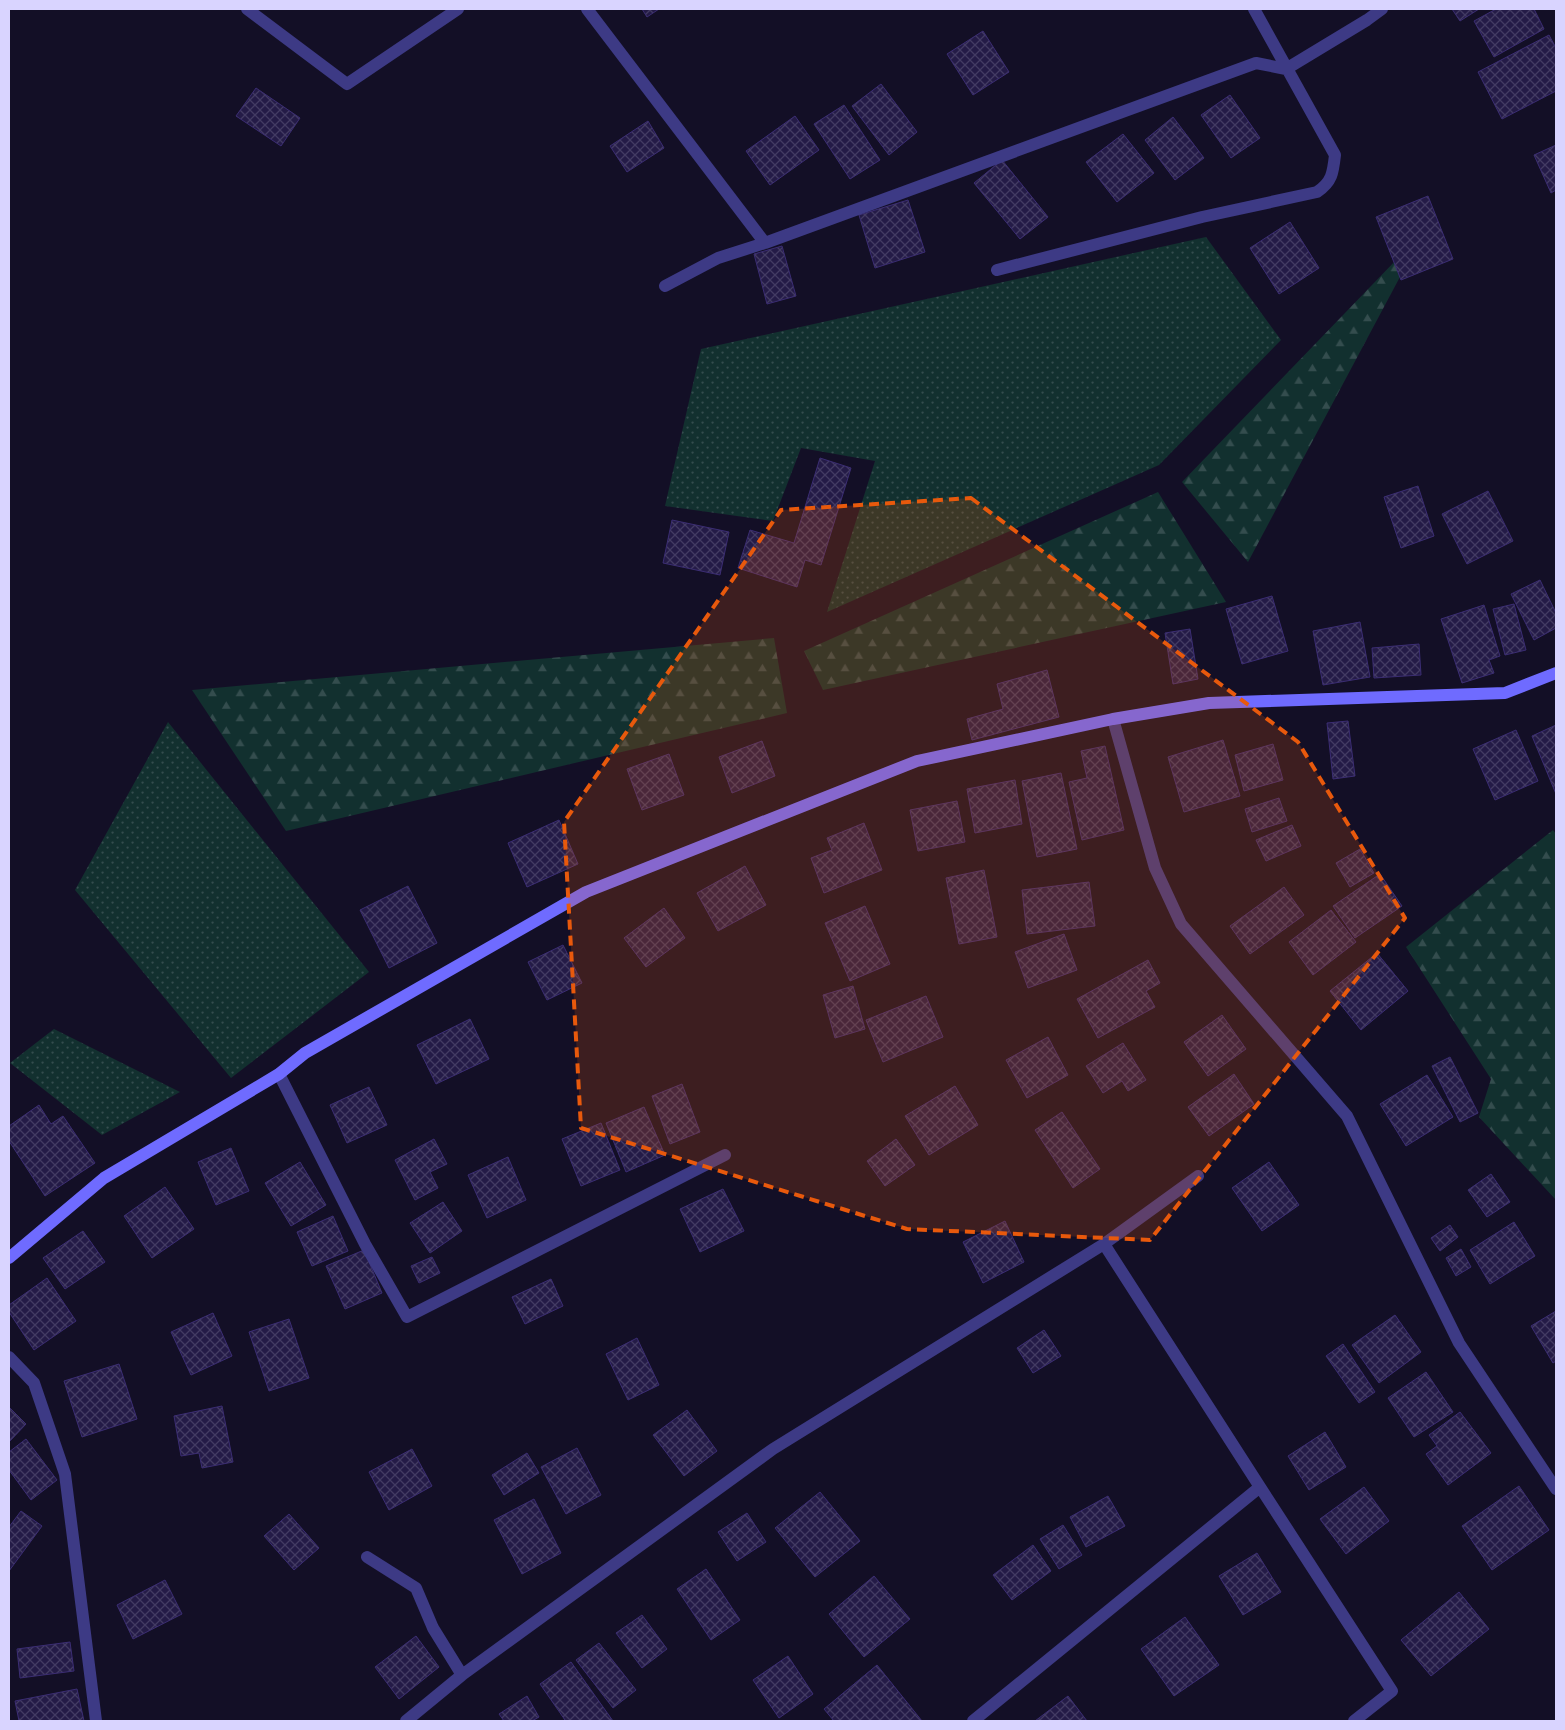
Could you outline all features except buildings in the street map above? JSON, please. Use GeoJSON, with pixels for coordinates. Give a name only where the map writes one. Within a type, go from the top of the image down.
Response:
{"type":"FeatureCollection","features":[{"type":"Feature","properties":{"kind":"street"},"geometry":{"type":"LineString","coordinates":[[247,9],[347,84],[458,9]]}},
{"type":"Feature","properties":{"kind":"street"},"geometry":{"type":"LineString","coordinates":[[587,9],[765,243]]}},
{"type":"Feature","properties":{"kind":"street"},"geometry":{"type":"LineString","coordinates":[[997,270],[1202,217],[1317,192],[1327,186],[1333,171],[1335,155],[1254,9]]}},
{"type":"Feature","properties":{"kind":"street"},"geometry":{"type":"LineString","coordinates":[[665,286],[718,258],[765,243],[1256,63],[1286,69],[1382,9]]}},
{"type":"Feature","properties":{"kind":"street"},"geometry":{"type":"LineString","coordinates":[[9,1258],[104,1178],[279,1074],[305,1054],[586,892],[917,760],[1113,719],[1209,703],[1505,693],[1556,673]]}},
{"type":"Feature","properties":{"kind":"street"},"geometry":{"type":"LineString","coordinates":[[1113,719],[1155,868],[1181,924],[1347,1116],[1459,1343],[1556,1488]]}},
{"type":"Feature","properties":{"kind":"street"},"geometry":{"type":"LineString","coordinates":[[279,1074],[364,1244],[407,1317],[725,1155]]}},
{"type":"Feature","properties":{"kind":"street"},"geometry":{"type":"LineString","coordinates":[[406,1721],[462,1675],[772,1449],[1104,1244],[1198,1176]]}},
{"type":"Feature","properties":{"kind":"street"},"geometry":{"type":"LineString","coordinates":[[1104,1244],[1392,1691],[1354,1721]]}},
{"type":"Feature","properties":{"kind":"street"},"geometry":{"type":"LineString","coordinates":[[9,1357],[34,1383],[65,1474],[96,1721]]}},
{"type":"Feature","properties":{"kind":"street"},"geometry":{"type":"LineString","coordinates":[[973,1721],[1260,1487]]}},
{"type":"Feature","properties":{"kind":"street"},"geometry":{"type":"LineString","coordinates":[[367,1557],[416,1588],[432,1628],[462,1675]]}},
{"type":"Feature","properties":{"kind":"highlighted area"},"geometry":{"type":"Polygon","coordinates":[[[971,498],[1298,742],[1405,918],[1150,1240],[907,1229],[581,1128],[564,822],[781,510],[971,498]]]}},
{"type":"Feature","properties":{"kind":"green space"},"geometry":{"type":"Polygon","coordinates":[[[1425,230],[1248,562],[1182,482],[1425,230]]]}},
{"type":"Feature","properties":{"kind":"green space"},"geometry":{"type":"Polygon","coordinates":[[[1206,237],[1281,340],[1159,465],[827,612],[875,461],[801,448],[773,521],[665,506],[701,349],[1206,237]]]}},
{"type":"Feature","properties":{"kind":"green space"},"geometry":{"type":"Polygon","coordinates":[[[1158,492],[1226,602],[823,690],[804,651],[1158,492]]]}},
{"type":"Feature","properties":{"kind":"green space"},"geometry":{"type":"Polygon","coordinates":[[[774,638],[787,713],[286,831],[192,690],[774,638]]]}},
{"type":"Feature","properties":{"kind":"green space"},"geometry":{"type":"Polygon","coordinates":[[[168,722],[369,972],[231,1078],[75,890],[168,722]]]}},
{"type":"Feature","properties":{"kind":"green space"},"geometry":{"type":"Polygon","coordinates":[[[1553,830],[1556,834],[1556,1200],[1479,1117],[1491,1079],[1406,947],[1553,830]]]}},
{"type":"Feature","properties":{"kind":"green space"},"geometry":{"type":"Polygon","coordinates":[[[54,1029],[180,1092],[102,1135],[10,1063],[54,1029]]]}}]}
